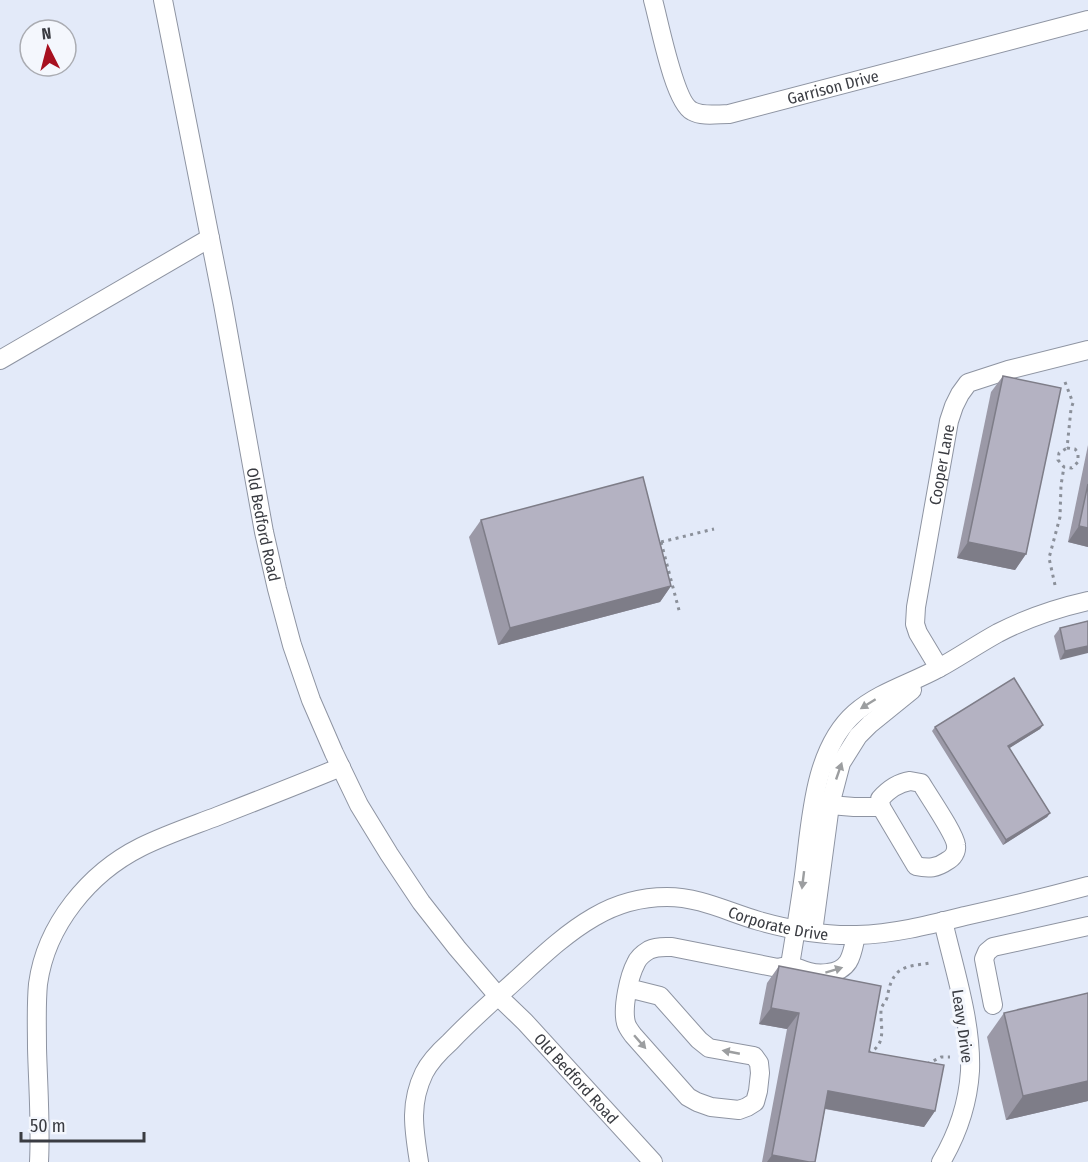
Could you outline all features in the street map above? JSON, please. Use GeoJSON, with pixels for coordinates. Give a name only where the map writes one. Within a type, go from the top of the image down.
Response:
{"type":"FeatureCollection","features":[{"type":"Feature","properties":{"kind":"street","name":"Old Bedford Road"},"geometry":{"type":"LineString","coordinates":[[163,0],[264,532],[292,645],[311,700],[365,814],[421,902],[498,996],[525,1022],[653,1162]]}},
{"type":"Feature","properties":{"kind":"street","name":"Garrison Drive"},"geometry":{"type":"LineString","coordinates":[[653,0],[678,91],[689,110],[703,115],[729,114],[1088,20]]}},
{"type":"Feature","properties":{"kind":"street"},"geometry":{"type":"LineString","coordinates":[[0,360],[210,238]]}},
{"type":"Feature","properties":{"kind":"street","name":"Cooper Lane"},"geometry":{"type":"LineString","coordinates":[[939,668],[915,624],[916,607],[949,421],[954,406],[968,383],[1008,370],[1088,350]]}},
{"type":"Feature","properties":{"kind":"street"},"geometry":{"type":"LineString","coordinates":[[804,931],[813,803],[832,741],[844,724],[855,712],[871,702],[939,668],[996,634],[1041,614],[1088,601]]}},
{"type":"Feature","properties":{"kind":"street"},"geometry":{"type":"LineString","coordinates":[[790,965],[804,931],[841,763],[858,736],[870,724],[939,668]]}},
{"type":"Feature","properties":{"kind":"street"},"geometry":{"type":"LineString","coordinates":[[39,1162],[36,1021],[39,982],[44,958],[53,937],[78,897],[109,867],[143,846],[341,767]]}},
{"type":"Feature","properties":{"kind":"street"},"geometry":{"type":"LineString","coordinates":[[910,781],[921,783],[952,834],[956,851],[952,858],[938,867],[926,869],[916,866],[881,807],[880,800],[900,783],[910,781]]}},
{"type":"Feature","properties":{"kind":"street"},"geometry":{"type":"LineString","coordinates":[[830,805],[881,807]]}},
{"type":"Feature","properties":{"kind":"street","name":"Corporate Drive"},"geometry":{"type":"LineString","coordinates":[[498,996],[562,939],[593,918],[629,902],[648,898],[686,898],[804,931],[856,935],[886,933],[943,921],[1088,886]]}},
{"type":"Feature","properties":{"kind":"street","name":"Leavy Drive"},"geometry":{"type":"LineString","coordinates":[[940,1162],[959,1121],[968,1091],[970,1070],[964,1011],[943,921]]}},
{"type":"Feature","properties":{"kind":"street"},"geometry":{"type":"LineString","coordinates":[[993,1005],[984,959],[993,947],[1088,926]]}},
{"type":"Feature","properties":{"kind":"street"},"geometry":{"type":"LineString","coordinates":[[628,988],[660,996],[699,1040],[710,1048],[754,1056],[759,1063],[760,1073],[755,1102],[739,1110],[711,1107],[688,1097],[633,1035],[626,1024],[625,1011],[628,988],[637,960],[648,951],[659,947],[778,968],[790,965],[810,973],[820,974],[836,972],[844,968],[850,960],[856,935]]}},
{"type":"Feature","properties":{"kind":"street"},"geometry":{"type":"LineString","coordinates":[[419,1162],[413,1127],[414,1108],[425,1072],[435,1056],[498,996]]}},
{"type":"Feature","properties":{"kind":"path"},"geometry":{"type":"LineString","coordinates":[[1065,382],[1073,403],[1067,448]]}},
{"type":"Feature","properties":{"kind":"path"},"geometry":{"type":"LineString","coordinates":[[1067,448],[1075,449],[1078,453],[1078,462],[1072,468],[1064,467],[1058,460],[1059,453],[1067,448]]}},
{"type":"Feature","properties":{"kind":"path"},"geometry":{"type":"LineString","coordinates":[[1054,585],[1049,558],[1060,517],[1064,467]]}},
{"type":"Feature","properties":{"kind":"path"},"geometry":{"type":"LineString","coordinates":[[653,543],[714,530]]}},
{"type":"Feature","properties":{"kind":"path"},"geometry":{"type":"LineString","coordinates":[[661,542],[680,614]]}},
{"type":"Feature","properties":{"kind":"path"},"geometry":{"type":"LineString","coordinates":[[864,1053],[874,1050],[881,1037],[883,1029],[881,1008],[889,986],[898,972],[905,968],[930,963]]}},
{"type":"Feature","properties":{"kind":"path"},"geometry":{"type":"LineString","coordinates":[[920,1066],[950,1057]]}},
{"type":"Feature","properties":{"kind":"building"},"geometry":{"type":"Polygon","coordinates":[[[1003,376],[1061,388],[1026,554],[968,542],[1003,376]]]}},
{"type":"Feature","properties":{"kind":"building"},"geometry":{"type":"Polygon","coordinates":[[[643,477],[671,586],[510,628],[481,520],[643,477]]]}},
{"type":"Feature","properties":{"kind":"building"},"geometry":{"type":"Polygon","coordinates":[[[1088,484],[1088,528],[1079,526],[1088,484]]]}},
{"type":"Feature","properties":{"kind":"building"},"geometry":{"type":"Polygon","coordinates":[[[1088,621],[1088,646],[1065,651],[1060,628],[1088,621]]]}},
{"type":"Feature","properties":{"kind":"building"},"geometry":{"type":"Polygon","coordinates":[[[1014,678],[1043,725],[1008,746],[1050,813],[1006,840],[935,727],[1014,678]]]}},
{"type":"Feature","properties":{"kind":"building"},"geometry":{"type":"Polygon","coordinates":[[[779,966],[881,986],[869,1052],[944,1065],[935,1111],[828,1091],[815,1162],[772,1155],[799,1013],[771,1008],[779,966]]]}},
{"type":"Feature","properties":{"kind":"building"},"geometry":{"type":"Polygon","coordinates":[[[1088,993],[1088,1081],[1023,1096],[1004,1013],[1088,993]]]}}]}
